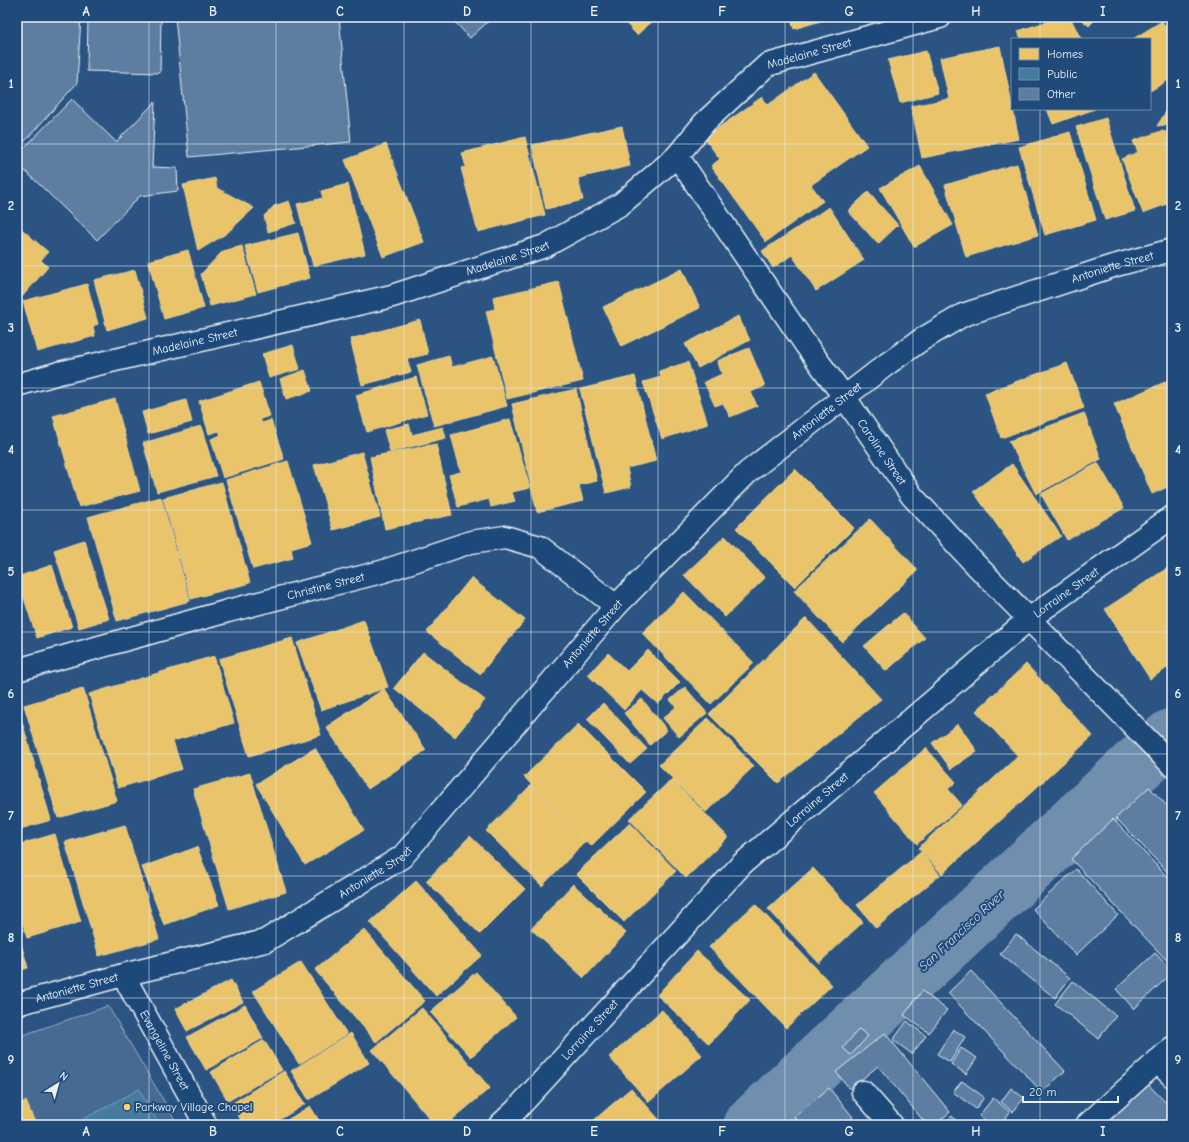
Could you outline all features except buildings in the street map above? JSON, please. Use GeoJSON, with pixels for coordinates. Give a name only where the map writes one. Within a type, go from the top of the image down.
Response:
{"type":"FeatureCollection","features":[{"type":"Feature","properties":{"kind":"street","name":"Madelaine Street"},"geometry":{"type":"LineString","coordinates":[[17,385],[59,373],[392,296],[545,246],[621,204],[677,156],[705,122],[766,65],[940,17]]}},
{"type":"Feature","properties":{"kind":"street","name":"Caroline Street"},"geometry":{"type":"LineString","coordinates":[[677,156],[806,345],[845,398],[912,496],[1029,619],[1172,765]]}},
{"type":"Feature","properties":{"kind":"street","name":"Antoniette Street"},"geometry":{"type":"LineString","coordinates":[[17,1004],[122,975],[265,941],[402,857],[616,606],[748,472],[898,356],[921,340],[963,315],[1113,266],[1172,250]]}},
{"type":"Feature","properties":{"kind":"street","name":"Lorraine Street"},"geometry":{"type":"LineString","coordinates":[[500,1125],[521,1105],[742,864],[1029,619],[1172,517]]}},
{"type":"Feature","properties":{"kind":"street","name":"Christine Street"},"geometry":{"type":"LineString","coordinates":[[17,670],[381,572],[471,542],[505,537],[540,547],[616,606]]}},
{"type":"Feature","properties":{"kind":"street","name":"Evangeline Street"},"geometry":{"type":"LineString","coordinates":[[122,975],[206,1125]]}},
{"type":"Feature","properties":{"kind":"street"},"geometry":{"type":"LineString","coordinates":[[1086,1125],[1167,1062]]}},
{"type":"Feature","properties":{"kind":"street"},"geometry":{"type":"LineString","coordinates":[[863,1092],[892,1125]]}},
{"type":"Feature","properties":{"kind":"shaded area"},"geometry":{"type":"Polygon","coordinates":[[[108,1006],[178,1125],[17,1125],[17,1037],[108,1006]]]}},
{"type":"Feature","properties":{"kind":"waterway","name":"San Francisco River"},"geometry":{"type":"LineString","coordinates":[[752,1125],[1136,766],[1172,737]]}},
{"type":"Feature","properties":{"kind":"place","name":"Parkway Village Chapel"},"geometry":{"type":"Point","coordinates":[127,1107]}}]}
